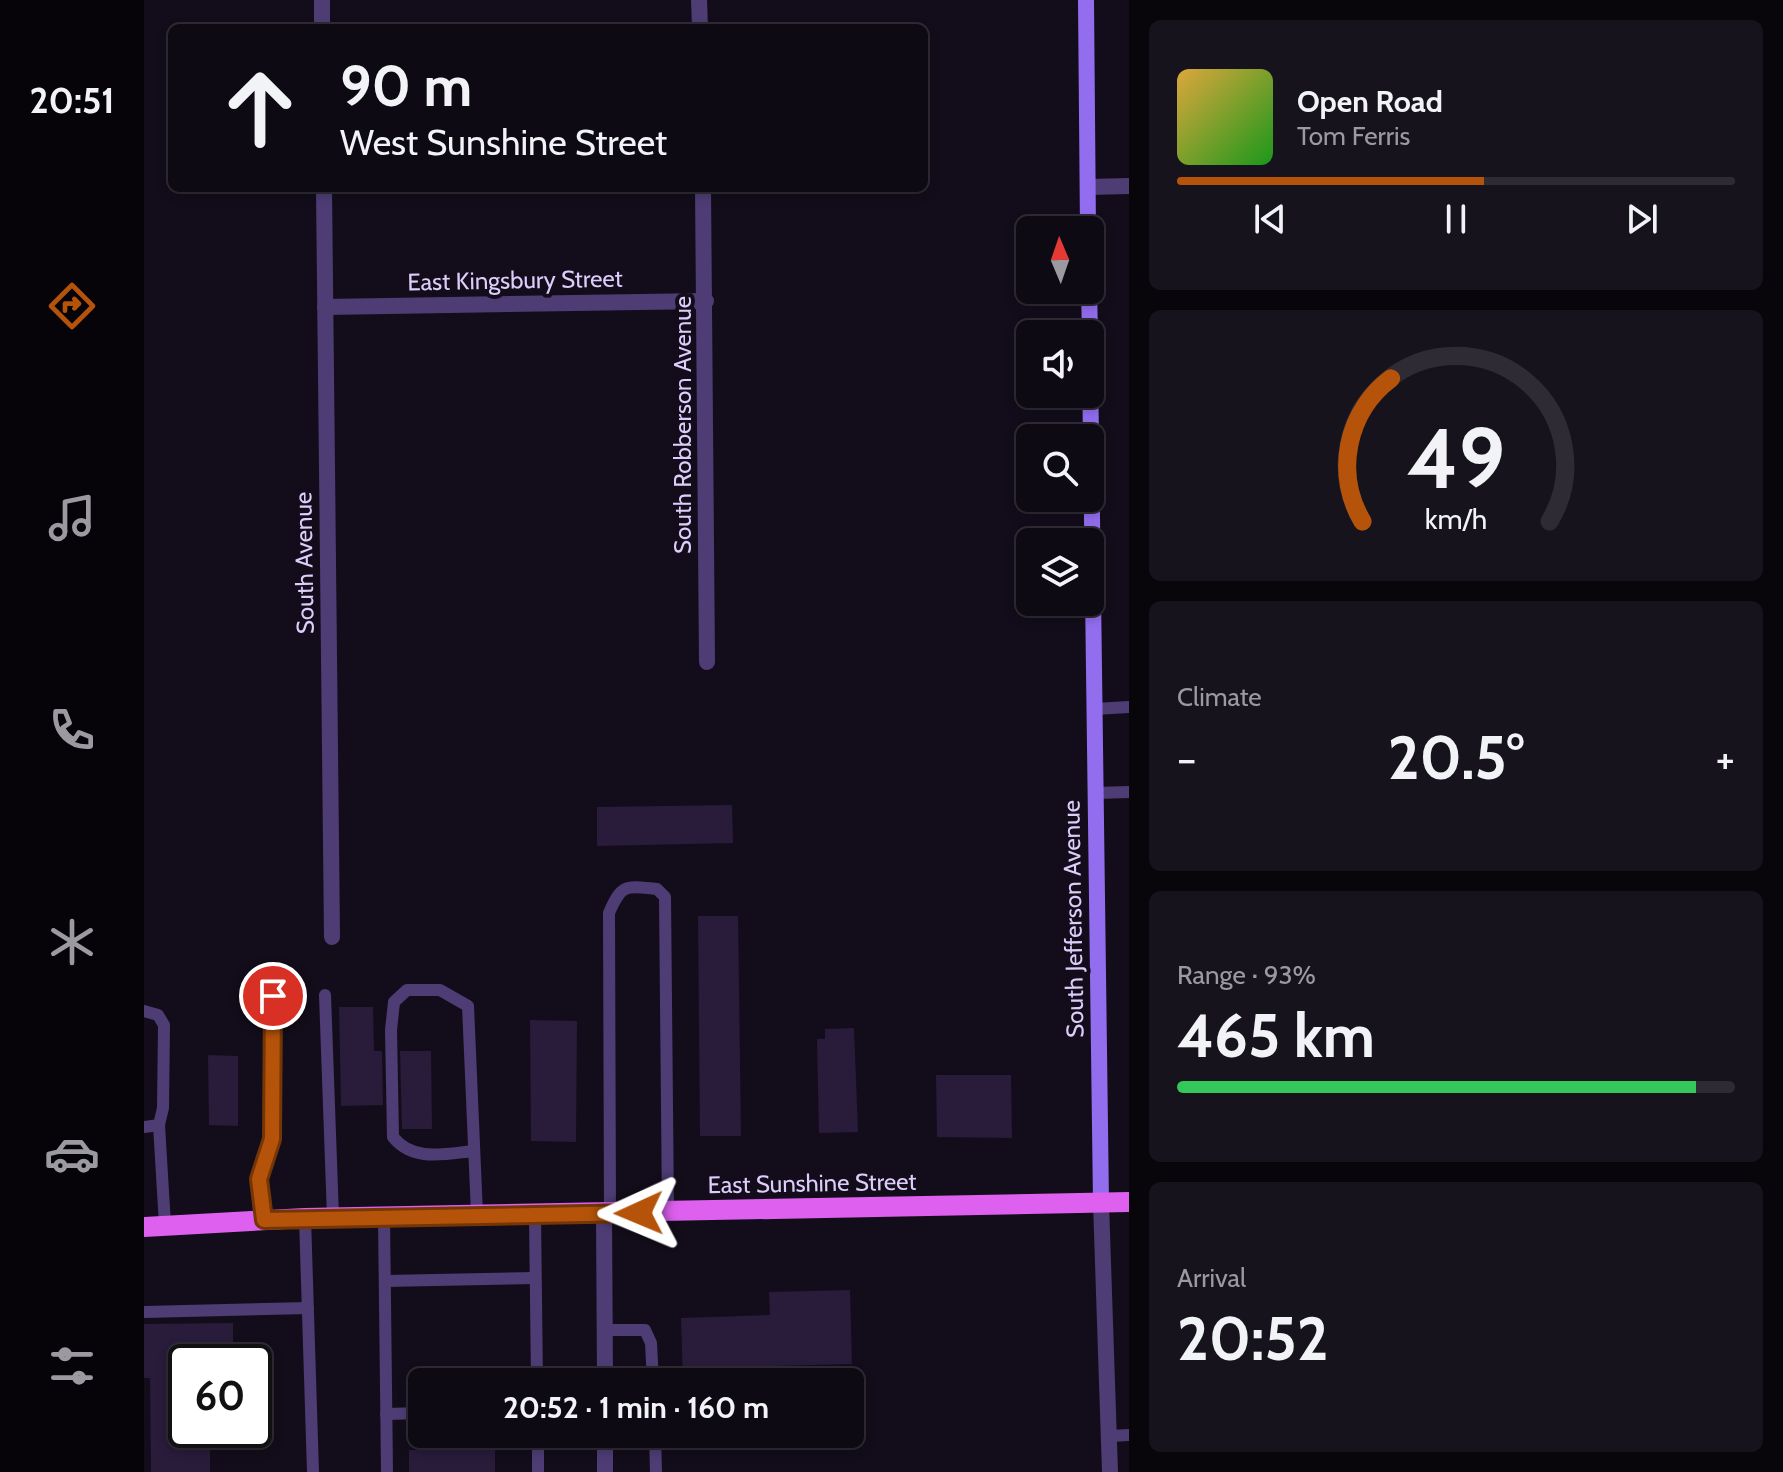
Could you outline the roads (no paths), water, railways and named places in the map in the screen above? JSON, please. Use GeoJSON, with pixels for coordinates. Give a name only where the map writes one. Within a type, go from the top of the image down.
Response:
{"type":"FeatureCollection","features":[{"type":"Feature","properties":{"kind":"main road"},"geometry":{"type":"LineString","coordinates":[[1086,0],[1088,216]]}},
{"type":"Feature","properties":{"kind":"main road","name":"South Jefferson Avenue"},"geometry":{"type":"LineString","coordinates":[[1090,408],[1101,1203]]}},
{"type":"Feature","properties":{"kind":"main road","name":"East Sunshine Street"},"geometry":{"type":"LineString","coordinates":[[144,1227],[333,1217],[1129,1202]]}},
{"type":"Feature","properties":{"kind":"street"},"geometry":{"type":"LineString","coordinates":[[322,0],[322,24]]}},
{"type":"Feature","properties":{"kind":"street"},"geometry":{"type":"LineString","coordinates":[[699,0],[700,24]]}},
{"type":"Feature","properties":{"kind":"street"},"geometry":{"type":"LineString","coordinates":[[1088,187],[1129,186]]}},
{"type":"Feature","properties":{"kind":"street","name":"South Avenue"},"geometry":{"type":"LineString","coordinates":[[324,192],[332,937]]}},
{"type":"Feature","properties":{"kind":"street","name":"South Robberson Avenue"},"geometry":{"type":"LineString","coordinates":[[703,192],[707,662]]}},
{"type":"Feature","properties":{"kind":"street","name":"East Kingsbury Street"},"geometry":{"type":"LineString","coordinates":[[325,307],[706,301]]}},
{"type":"Feature","properties":{"kind":"street","name":"South Jefferson Avenue"},"geometry":{"type":"LineString","coordinates":[[1101,1203],[1110,1472]]}},
{"type":"Feature","properties":{"kind":"street"},"geometry":{"type":"LineString","coordinates":[[605,1368],[607,1213]]}},
{"type":"Feature","properties":{"kind":"street"},"geometry":{"type":"LineString","coordinates":[[605,1448],[605,1472]]}},
{"type":"Feature","properties":{"kind":"lane"},"geometry":{"type":"LineString","coordinates":[[1094,709],[1129,707]]}},
{"type":"Feature","properties":{"kind":"lane"},"geometry":{"type":"LineString","coordinates":[[1096,793],[1129,792]]}},
{"type":"Feature","properties":{"kind":"lane"},"geometry":{"type":"LineString","coordinates":[[607,1213],[609,913],[617,893],[628,886],[657,889],[665,897],[668,1212]]}},
{"type":"Feature","properties":{"kind":"lane"},"geometry":{"type":"LineString","coordinates":[[473,1151],[427,1155],[402,1148],[393,1137],[391,1030],[394,1002],[407,990],[440,990],[468,1006],[477,1214]]}},
{"type":"Feature","properties":{"kind":"lane"},"geometry":{"type":"LineString","coordinates":[[325,995],[333,1217]]}},
{"type":"Feature","properties":{"kind":"lane"},"geometry":{"type":"LineString","coordinates":[[264,1220],[259,1179],[272,1139],[273,996]]}},
{"type":"Feature","properties":{"kind":"lane"},"geometry":{"type":"LineString","coordinates":[[144,1011],[158,1015],[164,1025],[163,1108],[159,1125],[165,1225]]}},
{"type":"Feature","properties":{"kind":"lane"},"geometry":{"type":"LineString","coordinates":[[144,1127],[159,1125]]}},
{"type":"Feature","properties":{"kind":"lane"},"geometry":{"type":"LineString","coordinates":[[535,1215],[537,1368]]}},
{"type":"Feature","properties":{"kind":"lane"},"geometry":{"type":"LineString","coordinates":[[384,1217],[387,1472]]}},
{"type":"Feature","properties":{"kind":"lane"},"geometry":{"type":"LineString","coordinates":[[305,1218],[313,1472]]}},
{"type":"Feature","properties":{"kind":"lane"},"geometry":{"type":"LineString","coordinates":[[385,1281],[535,1278]]}},
{"type":"Feature","properties":{"kind":"lane"},"geometry":{"type":"LineString","coordinates":[[144,1312],[308,1308]]}},
{"type":"Feature","properties":{"kind":"lane"},"geometry":{"type":"LineString","coordinates":[[604,1330],[645,1330],[649,1334],[652,1368]]}},
{"type":"Feature","properties":{"kind":"lane"},"geometry":{"type":"LineString","coordinates":[[386,1414],[408,1413]]}},
{"type":"Feature","properties":{"kind":"lane"},"geometry":{"type":"LineString","coordinates":[[1109,1436],[1129,1435]]}},
{"type":"Feature","properties":{"kind":"lane"},"geometry":{"type":"LineString","coordinates":[[538,1448],[538,1472]]}},
{"type":"Feature","properties":{"kind":"lane"},"geometry":{"type":"LineString","coordinates":[[655,1448],[656,1472]]}}]}
